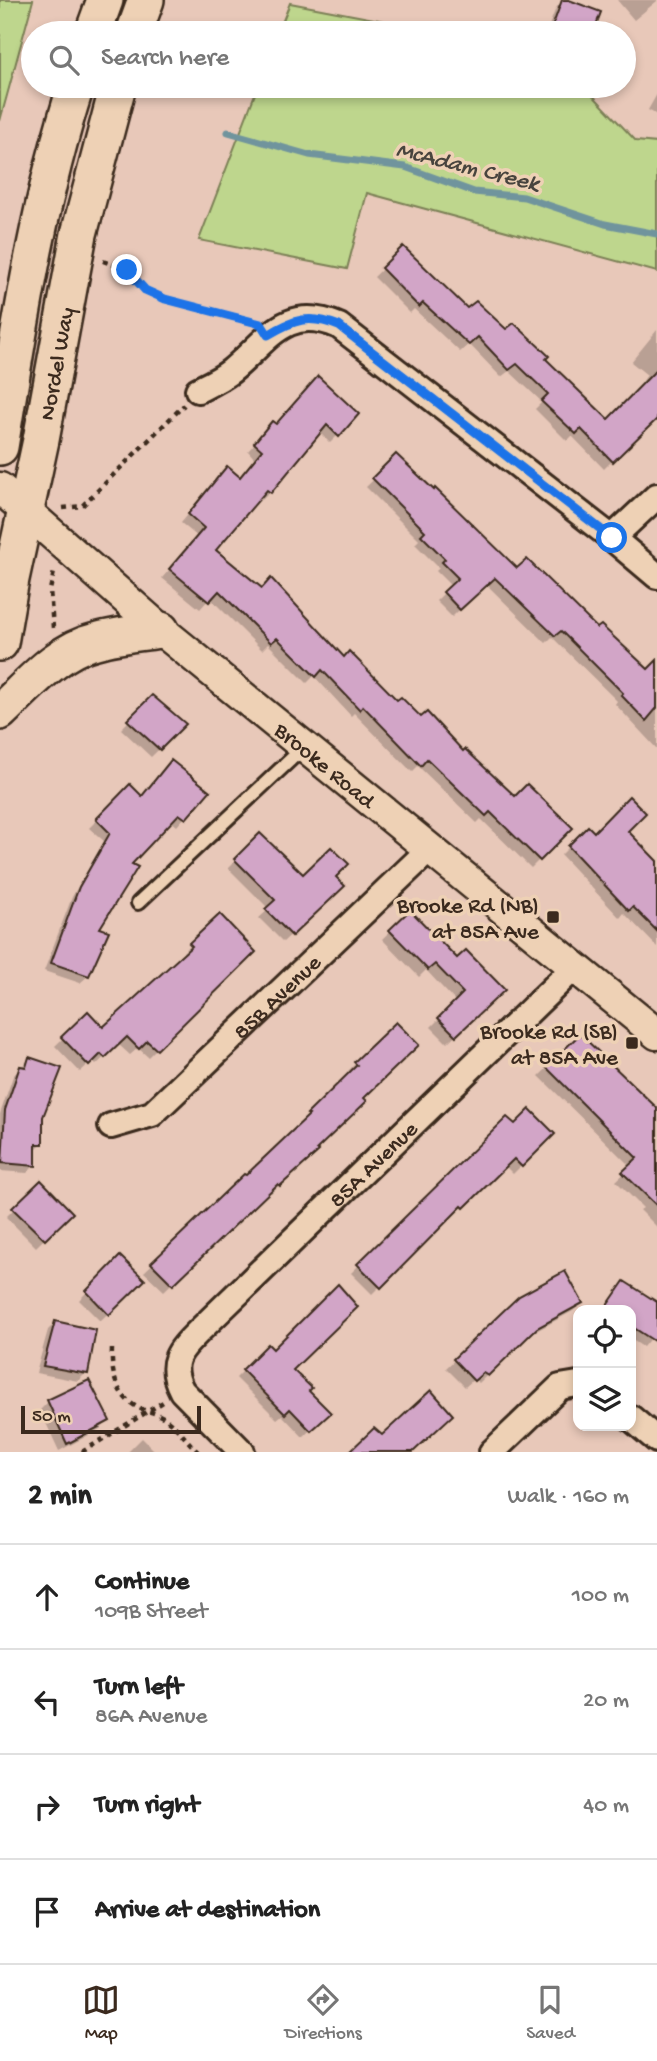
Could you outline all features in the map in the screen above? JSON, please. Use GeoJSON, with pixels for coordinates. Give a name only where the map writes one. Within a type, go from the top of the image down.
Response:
{"type":"FeatureCollection","features":[{"type":"Feature","properties":{"kind":"main road"},"geometry":{"type":"LineString","coordinates":[[97,21],[105,0]]}},
{"type":"Feature","properties":{"kind":"main road"},"geometry":{"type":"LineString","coordinates":[[138,21],[146,0]]}},
{"type":"Feature","properties":{"kind":"main road","name":"Nordel Way"},"geometry":{"type":"LineString","coordinates":[[0,447],[9,332],[73,98]]}},
{"type":"Feature","properties":{"kind":"main road","name":"Nordel Way"},"geometry":{"type":"LineString","coordinates":[[0,643],[11,579],[43,510],[79,234],[115,98]]}},
{"type":"Feature","properties":{"kind":"main road"},"geometry":{"type":"LineString","coordinates":[[0,712],[41,673],[77,648],[94,641],[161,630]]}},
{"type":"Feature","properties":{"kind":"street"},"geometry":{"type":"LineString","coordinates":[[198,390],[233,369],[268,335],[285,325],[303,319],[321,319],[339,326],[657,576]]}},
{"type":"Feature","properties":{"kind":"street","name":"Brooke Road"},"geometry":{"type":"LineString","coordinates":[[0,488],[43,510],[161,630],[657,1034]]}},
{"type":"Feature","properties":{"kind":"street"},"geometry":{"type":"LineString","coordinates":[[612,538],[657,496]]}},
{"type":"Feature","properties":{"kind":"street","name":"85B Avenue"},"geometry":{"type":"LineString","coordinates":[[111,1126],[152,1114],[431,848]]}},
{"type":"Feature","properties":{"kind":"street","name":"85A Avenue"},"geometry":{"type":"LineString","coordinates":[[182,1391],[174,1366],[179,1353],[202,1328],[576,966]]}},
{"type":"Feature","properties":{"kind":"street"},"geometry":{"type":"LineString","coordinates":[[492,1452],[560,1387],[573,1385]]}},
{"type":"Feature","properties":{"kind":"street"},"geometry":{"type":"LineString","coordinates":[[182,1391],[242,1452]]}},
{"type":"Feature","properties":{"kind":"street"},"geometry":{"type":"LineString","coordinates":[[636,1422],[657,1440]]}},
{"type":"Feature","properties":{"kind":"lane"},"geometry":{"type":"LineString","coordinates":[[138,903],[304,747]]}},
{"type":"Feature","properties":{"kind":"path"},"geometry":{"type":"LineString","coordinates":[[96,257],[110,266],[127,270],[145,290],[165,299],[261,324],[268,335]]}},
{"type":"Feature","properties":{"kind":"path"},"geometry":{"type":"LineString","coordinates":[[43,510],[82,506],[198,390]]}},
{"type":"Feature","properties":{"kind":"path"},"geometry":{"type":"LineString","coordinates":[[54,572],[50,590],[54,638]]}},
{"type":"Feature","properties":{"kind":"path"},"geometry":{"type":"LineString","coordinates":[[43,583],[50,590]]}},
{"type":"Feature","properties":{"kind":"path"},"geometry":{"type":"LineString","coordinates":[[112,1349],[113,1374],[117,1385],[136,1407],[163,1417],[198,1452]]}},
{"type":"Feature","properties":{"kind":"path"},"geometry":{"type":"LineString","coordinates":[[82,1452],[182,1391]]}},
{"type":"Feature","properties":{"kind":"green space"},"geometry":{"type":"Polygon","coordinates":[[[0,0],[33,0],[27,21],[21,21],[21,44],[0,121],[0,0]]]}},
{"type":"Feature","properties":{"kind":"green space"},"geometry":{"type":"Polygon","coordinates":[[[290,3],[384,21],[283,21],[290,3]]]}},
{"type":"Feature","properties":{"kind":"green space"},"geometry":{"type":"Polygon","coordinates":[[[253,98],[595,98],[636,141],[657,143],[657,272],[367,193],[347,269],[199,240],[253,98]]]}},
{"type":"Feature","properties":{"kind":"building"},"geometry":{"type":"Polygon","coordinates":[[[562,0],[601,12],[598,21],[554,21],[562,0]]]}},
{"type":"Feature","properties":{"kind":"building"},"geometry":{"type":"Polygon","coordinates":[[[403,246],[467,308],[476,301],[506,329],[514,323],[549,356],[546,359],[608,419],[657,369],[657,419],[613,462],[581,429],[576,434],[541,401],[548,394],[517,364],[509,370],[478,337],[469,345],[423,303],[419,307],[381,268],[403,246]]]}},
{"type":"Feature","properties":{"kind":"building"},"geometry":{"type":"Polygon","coordinates":[[[318,376],[359,414],[339,437],[327,425],[271,493],[267,490],[216,550],[262,588],[271,578],[344,657],[349,651],[397,700],[401,697],[421,717],[427,712],[463,751],[465,749],[515,796],[527,784],[573,828],[540,861],[490,812],[486,816],[427,759],[421,766],[363,706],[360,710],[322,670],[316,677],[277,638],[271,643],[219,591],[209,602],[169,569],[204,528],[188,514],[227,466],[240,477],[262,450],[254,443],[272,421],[276,424],[318,376]]]}},
{"type":"Feature","properties":{"kind":"building"},"geometry":{"type":"Polygon","coordinates":[[[396,454],[517,568],[527,559],[597,628],[601,625],[648,669],[657,660],[657,708],[646,721],[621,695],[623,693],[561,631],[555,636],[495,578],[460,610],[443,592],[458,578],[442,562],[445,559],[421,535],[425,531],[372,478],[396,454]]]}},
{"type":"Feature","properties":{"kind":"building"},"geometry":{"type":"Polygon","coordinates":[[[152,695],[186,724],[160,750],[127,720],[152,695]]]}},
{"type":"Feature","properties":{"kind":"building"},"geometry":{"type":"Polygon","coordinates":[[[171,760],[210,791],[186,819],[179,814],[132,864],[138,867],[100,928],[109,931],[89,976],[51,963],[79,887],[110,833],[96,819],[130,784],[142,796],[171,760]]]}},
{"type":"Feature","properties":{"kind":"building"},"geometry":{"type":"Polygon","coordinates":[[[629,796],[646,813],[628,831],[657,861],[657,931],[633,907],[629,911],[568,846],[588,826],[594,832],[629,796]]]}},
{"type":"Feature","properties":{"kind":"building"},"geometry":{"type":"Polygon","coordinates":[[[260,833],[303,874],[331,847],[349,864],[336,877],[345,886],[292,936],[265,909],[275,900],[234,859],[260,833]]]}},
{"type":"Feature","properties":{"kind":"building"},"geometry":{"type":"Polygon","coordinates":[[[410,910],[457,958],[466,950],[505,990],[456,1036],[438,1018],[463,993],[435,964],[428,970],[389,930],[410,910]]]}},
{"type":"Feature","properties":{"kind":"building"},"geometry":{"type":"Polygon","coordinates":[[[220,914],[256,952],[157,1050],[147,1041],[139,1049],[127,1037],[105,1058],[101,1054],[89,1066],[61,1037],[88,1011],[103,1027],[192,946],[189,943],[220,914]]]}},
{"type":"Feature","properties":{"kind":"building"},"geometry":{"type":"Polygon","coordinates":[[[396,1022],[419,1045],[364,1098],[367,1101],[317,1149],[319,1151],[280,1186],[278,1184],[173,1285],[151,1263],[309,1115],[307,1114],[357,1065],[354,1062],[396,1022]]]}},
{"type":"Feature","properties":{"kind":"building"},"geometry":{"type":"Polygon","coordinates":[[[580,1034],[657,1108],[657,1206],[622,1172],[637,1158],[546,1067],[580,1034]]]}},
{"type":"Feature","properties":{"kind":"building"},"geometry":{"type":"Polygon","coordinates":[[[29,1057],[62,1068],[43,1117],[43,1144],[36,1144],[36,1166],[2,1163],[5,1110],[20,1066],[26,1067],[29,1057]]]}},
{"type":"Feature","properties":{"kind":"building"},"geometry":{"type":"Polygon","coordinates":[[[530,1109],[555,1134],[522,1167],[514,1159],[464,1208],[462,1206],[381,1288],[357,1264],[507,1117],[515,1124],[530,1109]]]}},
{"type":"Feature","properties":{"kind":"building"},"geometry":{"type":"Polygon","coordinates":[[[41,1180],[73,1213],[45,1240],[12,1208],[41,1180]]]}},
{"type":"Feature","properties":{"kind":"building"},"geometry":{"type":"Polygon","coordinates":[[[120,1256],[145,1280],[109,1315],[86,1291],[120,1256]]]}},
{"type":"Feature","properties":{"kind":"building"},"geometry":{"type":"Polygon","coordinates":[[[565,1271],[583,1303],[573,1305],[573,1308],[537,1328],[488,1376],[483,1373],[474,1381],[453,1359],[519,1296],[565,1271]]]}},
{"type":"Feature","properties":{"kind":"building"},"geometry":{"type":"Polygon","coordinates":[[[624,1281],[657,1302],[657,1343],[636,1329],[636,1305],[607,1305],[624,1281]]]}},
{"type":"Feature","properties":{"kind":"building"},"geometry":{"type":"Polygon","coordinates":[[[338,1284],[358,1307],[293,1370],[312,1388],[309,1391],[331,1413],[311,1431],[290,1409],[285,1414],[242,1370],[268,1344],[273,1349],[338,1284]]]}},
{"type":"Feature","properties":{"kind":"building"},"geometry":{"type":"Polygon","coordinates":[[[55,1321],[96,1330],[88,1374],[43,1366],[55,1321]]]}},
{"type":"Feature","properties":{"kind":"building"},"geometry":{"type":"Polygon","coordinates":[[[89,1380],[110,1421],[67,1444],[47,1400],[89,1380]]]}},
{"type":"Feature","properties":{"kind":"building"},"geometry":{"type":"Polygon","coordinates":[[[431,1390],[453,1415],[413,1452],[349,1452],[374,1428],[382,1435],[431,1390]]]}},
{"type":"Feature","properties":{"kind":"waterway","name":"McAdam Creek"},"geometry":{"type":"LineString","coordinates":[[228,132],[309,155],[405,167],[474,192],[524,197],[605,224],[657,234]]}},
{"type":"Feature","properties":{"kind":"place","name":"Brooke Rd (NB) at 85A Ave"},"geometry":{"type":"Point","coordinates":[553,917]}},
{"type":"Feature","properties":{"kind":"place","name":"Brooke Rd (SB) at 85A Ave"},"geometry":{"type":"Point","coordinates":[632,1043]}},
{"type":"Feature","properties":{"kind":"route"},"geometry":{"type":"LineString","coordinates":[[127,270],[145,290],[165,299],[261,324],[268,335],[303,319],[321,319],[339,326],[612,538]]}}]}
